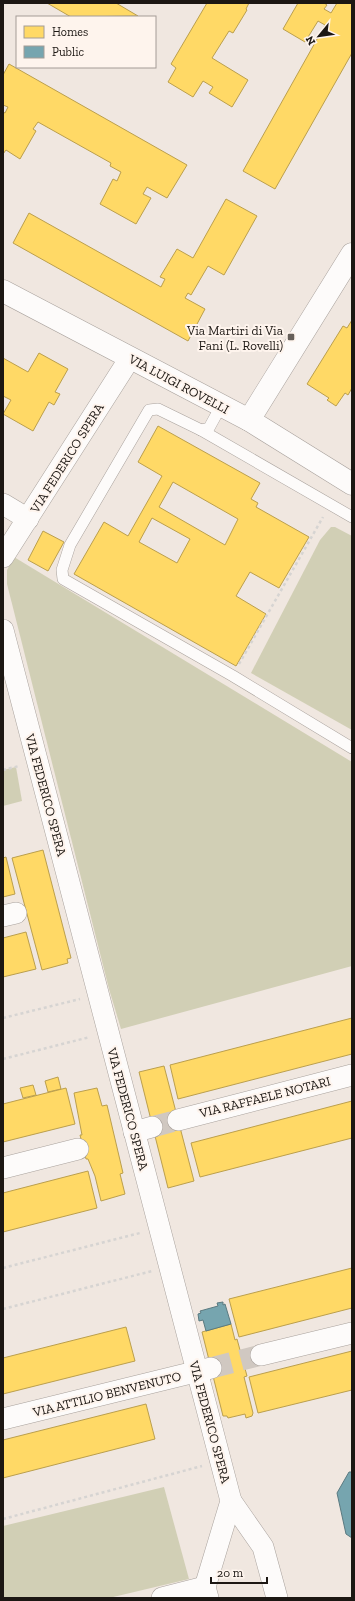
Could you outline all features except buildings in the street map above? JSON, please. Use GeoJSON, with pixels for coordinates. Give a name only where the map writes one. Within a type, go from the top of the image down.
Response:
{"type":"FeatureCollection","features":[{"type":"Feature","properties":{"kind":"street"},"geometry":{"type":"LineString","coordinates":[[249,420],[352,254]]}},
{"type":"Feature","properties":{"kind":"street","name":"VIA LUIGI ROVELLI"},"geometry":{"type":"LineString","coordinates":[[3,291],[249,420],[352,484]]}},
{"type":"Feature","properties":{"kind":"street","name":"VIA FEDERICO SPERA"},"geometry":{"type":"LineString","coordinates":[[3,557],[130,358]]}},
{"type":"Feature","properties":{"kind":"street"},"geometry":{"type":"LineString","coordinates":[[3,504],[28,519]]}},
{"type":"Feature","properties":{"kind":"street","name":"VIA FEDERICO SPERA"},"geometry":{"type":"LineString","coordinates":[[3,630],[108,1032],[143,1129],[159,1228],[170,1267],[204,1370],[220,1461],[231,1501],[207,1592],[162,1598]]}},
{"type":"Feature","properties":{"kind":"street","name":"VIA RAFFAELE NOTARI"},"geometry":{"type":"LineString","coordinates":[[178,1120],[352,1075]]}},
{"type":"Feature","properties":{"kind":"street"},"geometry":{"type":"LineString","coordinates":[[3,1168],[78,1149]]}},
{"type":"Feature","properties":{"kind":"street"},"geometry":{"type":"LineString","coordinates":[[261,1355],[352,1333]]}},
{"type":"Feature","properties":{"kind":"street","name":"VIA ATTILIO BENVENUTO"},"geometry":{"type":"LineString","coordinates":[[3,1420],[204,1370]]}},
{"type":"Feature","properties":{"kind":"street"},"geometry":{"type":"LineString","coordinates":[[231,1501],[263,1547],[277,1598]]}},
{"type":"Feature","properties":{"kind":"lane"},"geometry":{"type":"LineString","coordinates":[[201,430],[209,428],[221,406]]}},
{"type":"Feature","properties":{"kind":"lane"},"geometry":{"type":"LineString","coordinates":[[352,517],[201,430],[158,409],[149,410],[70,545],[62,570],[63,579],[233,676],[352,748]]}},
{"type":"Feature","properties":{"kind":"path"},"geometry":{"type":"LineString","coordinates":[[233,676],[330,504]]}},
{"type":"Feature","properties":{"kind":"path"},"geometry":{"type":"LineString","coordinates":[[3,1018],[98,994]]}},
{"type":"Feature","properties":{"kind":"path"},"geometry":{"type":"LineString","coordinates":[[3,1059],[108,1032]]}},
{"type":"Feature","properties":{"kind":"path"},"geometry":{"type":"LineString","coordinates":[[3,1268],[159,1228]]}},
{"type":"Feature","properties":{"kind":"path"},"geometry":{"type":"LineString","coordinates":[[3,1309],[170,1267]]}},
{"type":"Feature","properties":{"kind":"path"},"geometry":{"type":"LineString","coordinates":[[3,1519],[220,1461]]}},
{"type":"Feature","properties":{"kind":"shaded area"},"geometry":{"type":"Polygon","coordinates":[[[331,527],[335,527],[352,536],[352,730],[251,673],[320,540],[331,527]]]}},
{"type":"Feature","properties":{"kind":"shaded area"},"geometry":{"type":"Polygon","coordinates":[[[14,557],[352,762],[352,966],[121,1029],[109,989],[7,584],[7,570],[14,557]]]}},
{"type":"Feature","properties":{"kind":"shaded area"},"geometry":{"type":"Polygon","coordinates":[[[16,767],[22,801],[3,806],[3,770],[16,767]]]}},
{"type":"Feature","properties":{"kind":"shaded area"},"geometry":{"type":"Polygon","coordinates":[[[164,1487],[189,1579],[109,1598],[3,1598],[3,1526],[164,1487]]]}},
{"type":"Feature","properties":{"kind":"tunnel"},"geometry":{"type":"LineString","coordinates":[[152,1127],[178,1120]]}},
{"type":"Feature","properties":{"kind":"tunnel"},"geometry":{"type":"LineString","coordinates":[[211,1368],[261,1355]]}},
{"type":"Feature","properties":{"kind":"place","name":"Via Martiri di Via Fani (L. Rovelli)"},"geometry":{"type":"Point","coordinates":[291,337]}}]}
